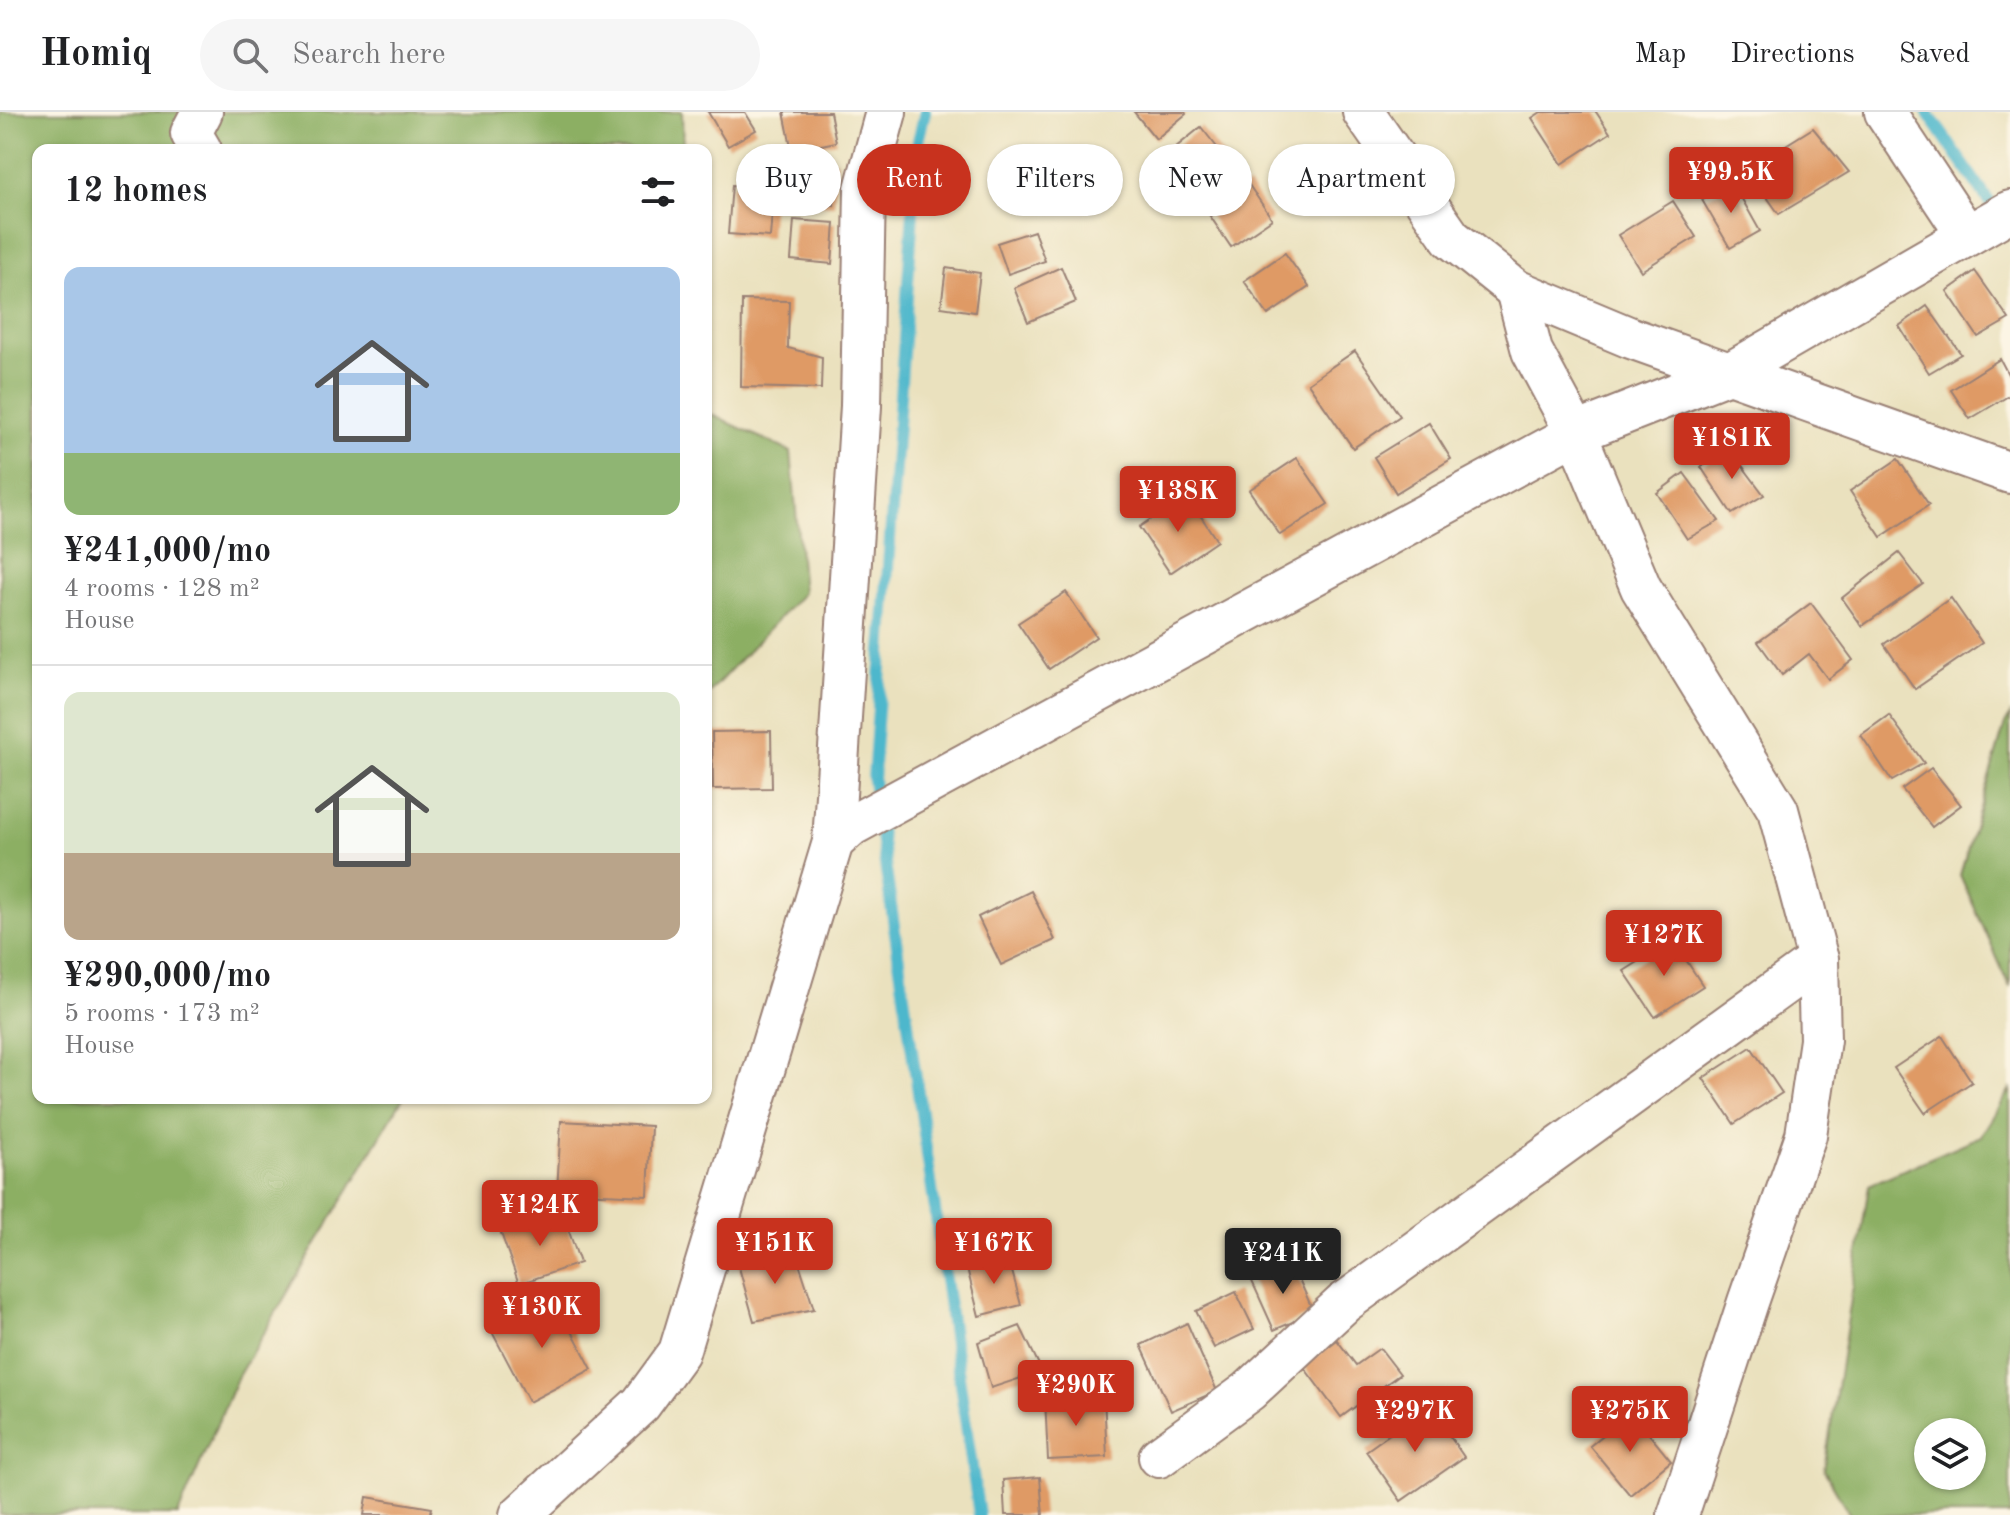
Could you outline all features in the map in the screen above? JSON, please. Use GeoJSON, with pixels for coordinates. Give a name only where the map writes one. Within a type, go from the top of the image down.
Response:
{"type":"FeatureCollection","features":[{"type":"Feature","properties":{"kind":"street"},"geometry":{"type":"LineString","coordinates":[[197,144],[191,133],[202,112]]}},
{"type":"Feature","properties":{"kind":"street"},"geometry":{"type":"LineString","coordinates":[[520,1515],[641,1404],[679,1352],[842,834],[861,406],[865,189],[886,112]]}},
{"type":"Feature","properties":{"kind":"street"},"geometry":{"type":"LineString","coordinates":[[1363,112],[1451,238],[1516,290],[1631,338],[2010,473]]}},
{"type":"Feature","properties":{"kind":"street"},"geometry":{"type":"LineString","coordinates":[[1885,112],[1966,234]]}},
{"type":"Feature","properties":{"kind":"street"},"geometry":{"type":"LineString","coordinates":[[842,834],[1576,433],[1731,372],[2010,211]]}},
{"type":"Feature","properties":{"kind":"street"},"geometry":{"type":"LineString","coordinates":[[1516,290],[1532,351],[1576,433],[1641,588],[1778,810],[1818,960],[1820,1040],[1806,1135],[1678,1515]]}},
{"type":"Feature","properties":{"kind":"street"},"geometry":{"type":"LineString","coordinates":[[1159,1457],[1249,1391],[1344,1303],[1818,960]]}},
{"type":"Feature","properties":{"kind":"green space"},"geometry":{"type":"Polygon","coordinates":[[[0,112],[682,112],[683,144],[32,144],[32,1104],[399,1104],[237,1378],[178,1515],[0,1515],[0,112]]]}},
{"type":"Feature","properties":{"kind":"green space"},"geometry":{"type":"Polygon","coordinates":[[[712,415],[791,452],[803,593],[712,690],[712,415]]]}},
{"type":"Feature","properties":{"kind":"green space"},"geometry":{"type":"Polygon","coordinates":[[[2010,715],[2010,987],[1960,875],[2010,715]]]}},
{"type":"Feature","properties":{"kind":"green space"},"geometry":{"type":"Polygon","coordinates":[[[2010,1089],[2010,1515],[1850,1515],[1824,1470],[1869,1185],[1981,1136],[2010,1089]]]}},
{"type":"Feature","properties":{"kind":"building"},"geometry":{"type":"Polygon","coordinates":[[[708,112],[745,112],[756,130],[728,146],[708,112]]]}},
{"type":"Feature","properties":{"kind":"building"},"geometry":{"type":"Polygon","coordinates":[[[784,112],[830,112],[836,142],[791,144],[784,112]]]}},
{"type":"Feature","properties":{"kind":"building"},"geometry":{"type":"Polygon","coordinates":[[[1134,112],[1185,112],[1186,114],[1156,139],[1134,112]]]}},
{"type":"Feature","properties":{"kind":"building"},"geometry":{"type":"Polygon","coordinates":[[[1541,112],[1596,112],[1610,133],[1562,164],[1532,118],[1541,112]]]}},
{"type":"Feature","properties":{"kind":"building"},"geometry":{"type":"Polygon","coordinates":[[[1201,127],[1214,144],[1180,144],[1201,127]]]}},
{"type":"Feature","properties":{"kind":"building"},"geometry":{"type":"Polygon","coordinates":[[[1813,128],[1849,172],[1779,214],[1747,169],[1813,128]]]}},
{"type":"Feature","properties":{"kind":"building"},"geometry":{"type":"Polygon","coordinates":[[[1733,183],[1760,231],[1730,248],[1702,200],[1733,183]]]}},
{"type":"Feature","properties":{"kind":"building"},"geometry":{"type":"Polygon","coordinates":[[[732,185],[736,185],[736,216],[772,216],[770,237],[728,234],[732,185]]]}},
{"type":"Feature","properties":{"kind":"building"},"geometry":{"type":"Polygon","coordinates":[[[1252,189],[1272,219],[1231,247],[1210,216],[1252,216],[1252,189]]]}},
{"type":"Feature","properties":{"kind":"building"},"geometry":{"type":"Polygon","coordinates":[[[1673,201],[1696,237],[1641,271],[1618,235],[1673,201]]]}},
{"type":"Feature","properties":{"kind":"building"},"geometry":{"type":"Polygon","coordinates":[[[794,220],[835,223],[832,264],[791,260],[794,220]]]}},
{"type":"Feature","properties":{"kind":"building"},"geometry":{"type":"Polygon","coordinates":[[[1034,231],[1045,261],[1008,274],[997,243],[1034,231]]]}},
{"type":"Feature","properties":{"kind":"building"},"geometry":{"type":"Polygon","coordinates":[[[1285,253],[1309,287],[1268,315],[1244,281],[1285,253]]]}},
{"type":"Feature","properties":{"kind":"building"},"geometry":{"type":"Polygon","coordinates":[[[1061,267],[1076,302],[1028,322],[1014,288],[1061,267]]]}},
{"type":"Feature","properties":{"kind":"building"},"geometry":{"type":"Polygon","coordinates":[[[946,268],[980,273],[975,312],[941,307],[946,268]]]}},
{"type":"Feature","properties":{"kind":"building"},"geometry":{"type":"Polygon","coordinates":[[[1975,271],[2009,319],[1978,337],[1947,291],[1975,271]]]}},
{"type":"Feature","properties":{"kind":"building"},"geometry":{"type":"Polygon","coordinates":[[[742,300],[789,301],[788,348],[822,357],[821,389],[741,387],[742,300]]]}},
{"type":"Feature","properties":{"kind":"building"},"geometry":{"type":"Polygon","coordinates":[[[1927,306],[1961,354],[1929,373],[1899,326],[1927,306]]]}},
{"type":"Feature","properties":{"kind":"building"},"geometry":{"type":"Polygon","coordinates":[[[1355,351],[1400,416],[1353,448],[1308,383],[1355,351]]]}},
{"type":"Feature","properties":{"kind":"building"},"geometry":{"type":"Polygon","coordinates":[[[2000,359],[2010,378],[2010,395],[1970,419],[1951,390],[2000,359]]]}},
{"type":"Feature","properties":{"kind":"building"},"geometry":{"type":"Polygon","coordinates":[[[1429,423],[1451,459],[1396,493],[1374,457],[1429,423]]]}},
{"type":"Feature","properties":{"kind":"building"},"geometry":{"type":"Polygon","coordinates":[[[1729,448],[1764,495],[1732,514],[1701,467],[1729,448]]]}},
{"type":"Feature","properties":{"kind":"building"},"geometry":{"type":"Polygon","coordinates":[[[1297,458],[1328,504],[1280,535],[1249,490],[1297,458]]]}},
{"type":"Feature","properties":{"kind":"building"},"geometry":{"type":"Polygon","coordinates":[[[1898,459],[1929,505],[1881,537],[1850,491],[1898,459]]]}},
{"type":"Feature","properties":{"kind":"building"},"geometry":{"type":"Polygon","coordinates":[[[1684,473],[1719,521],[1687,539],[1657,493],[1684,473]]]}},
{"type":"Feature","properties":{"kind":"building"},"geometry":{"type":"Polygon","coordinates":[[[1187,495],[1217,541],[1170,573],[1139,527],[1187,495]]]}},
{"type":"Feature","properties":{"kind":"building"},"geometry":{"type":"Polygon","coordinates":[[[1899,553],[1923,584],[1862,626],[1842,598],[1899,553]]]}},
{"type":"Feature","properties":{"kind":"building"},"geometry":{"type":"Polygon","coordinates":[[[1066,592],[1096,637],[1049,669],[1018,623],[1066,592]]]}},
{"type":"Feature","properties":{"kind":"building"},"geometry":{"type":"Polygon","coordinates":[[[1951,598],[1982,643],[1915,689],[1884,644],[1951,598]]]}},
{"type":"Feature","properties":{"kind":"building"},"geometry":{"type":"Polygon","coordinates":[[[1811,603],[1853,660],[1828,679],[1809,654],[1782,675],[1758,642],[1811,603]]]}},
{"type":"Feature","properties":{"kind":"building"},"geometry":{"type":"Polygon","coordinates":[[[1889,715],[1924,763],[1892,781],[1861,735],[1889,715]]]}},
{"type":"Feature","properties":{"kind":"building"},"geometry":{"type":"Polygon","coordinates":[[[771,731],[772,788],[713,789],[712,732],[771,731]]]}},
{"type":"Feature","properties":{"kind":"building"},"geometry":{"type":"Polygon","coordinates":[[[1931,768],[1961,805],[1932,827],[1902,789],[1931,768]]]}},
{"type":"Feature","properties":{"kind":"building"},"geometry":{"type":"Polygon","coordinates":[[[1031,891],[1055,940],[1001,965],[978,917],[1031,891]]]}},
{"type":"Feature","properties":{"kind":"building"},"geometry":{"type":"Polygon","coordinates":[[[1673,940],[1703,986],[1655,1017],[1624,971],[1673,940]]]}},
{"type":"Feature","properties":{"kind":"building"},"geometry":{"type":"Polygon","coordinates":[[[1942,1036],[1972,1082],[1925,1113],[1894,1068],[1942,1036]]]}},
{"type":"Feature","properties":{"kind":"building"},"geometry":{"type":"Polygon","coordinates":[[[1751,1047],[1782,1093],[1734,1124],[1703,1078],[1751,1047]]]}},
{"type":"Feature","properties":{"kind":"building"},"geometry":{"type":"Polygon","coordinates":[[[561,1121],[651,1126],[648,1196],[557,1192],[561,1121]]]}},
{"type":"Feature","properties":{"kind":"building"},"geometry":{"type":"Polygon","coordinates":[[[562,1212],[580,1263],[519,1284],[501,1233],[562,1212]]]}},
{"type":"Feature","properties":{"kind":"building"},"geometry":{"type":"Polygon","coordinates":[[[794,1248],[814,1309],[754,1321],[738,1264],[794,1248]]]}},
{"type":"Feature","properties":{"kind":"building"},"geometry":{"type":"Polygon","coordinates":[[[1008,1256],[1021,1305],[979,1316],[967,1268],[1008,1256]]]}},
{"type":"Feature","properties":{"kind":"building"},"geometry":{"type":"Polygon","coordinates":[[[1291,1261],[1314,1313],[1274,1330],[1251,1279],[1291,1261]]]}},
{"type":"Feature","properties":{"kind":"building"},"geometry":{"type":"Polygon","coordinates":[[[1236,1292],[1254,1329],[1214,1348],[1196,1311],[1236,1292]]]}},
{"type":"Feature","properties":{"kind":"building"},"geometry":{"type":"Polygon","coordinates":[[[554,1297],[592,1369],[529,1402],[491,1330],[554,1297]]]}},
{"type":"Feature","properties":{"kind":"building"},"geometry":{"type":"Polygon","coordinates":[[[1187,1323],[1217,1391],[1171,1411],[1141,1345],[1187,1323]]]}},
{"type":"Feature","properties":{"kind":"building"},"geometry":{"type":"Polygon","coordinates":[[[1020,1326],[1042,1371],[991,1388],[978,1342],[1020,1326]]]}},
{"type":"Feature","properties":{"kind":"building"},"geometry":{"type":"Polygon","coordinates":[[[1337,1340],[1356,1365],[1380,1348],[1400,1374],[1341,1417],[1303,1366],[1337,1340]]]}},
{"type":"Feature","properties":{"kind":"building"},"geometry":{"type":"Polygon","coordinates":[[[1104,1396],[1107,1457],[1048,1460],[1045,1398],[1104,1396]]]}},
{"type":"Feature","properties":{"kind":"building"},"geometry":{"type":"Polygon","coordinates":[[[1429,1406],[1464,1457],[1401,1501],[1366,1451],[1429,1406]]]}},
{"type":"Feature","properties":{"kind":"building"},"geometry":{"type":"Polygon","coordinates":[[[1631,1412],[1671,1461],[1630,1495],[1590,1446],[1631,1412]]]}},
{"type":"Feature","properties":{"kind":"building"},"geometry":{"type":"Polygon","coordinates":[[[1040,1477],[1043,1515],[1005,1515],[1003,1480],[1040,1477]]]}},
{"type":"Feature","properties":{"kind":"building"},"geometry":{"type":"Polygon","coordinates":[[[367,1497],[432,1508],[430,1515],[364,1515],[367,1497]]]}},
{"type":"Feature","properties":{"kind":"waterway"},"geometry":{"type":"LineString","coordinates":[[925,112],[918,141],[873,780],[979,1515]]}},
{"type":"Feature","properties":{"kind":"waterway"},"geometry":{"type":"LineString","coordinates":[[1927,112],[1997,213]]}}]}
